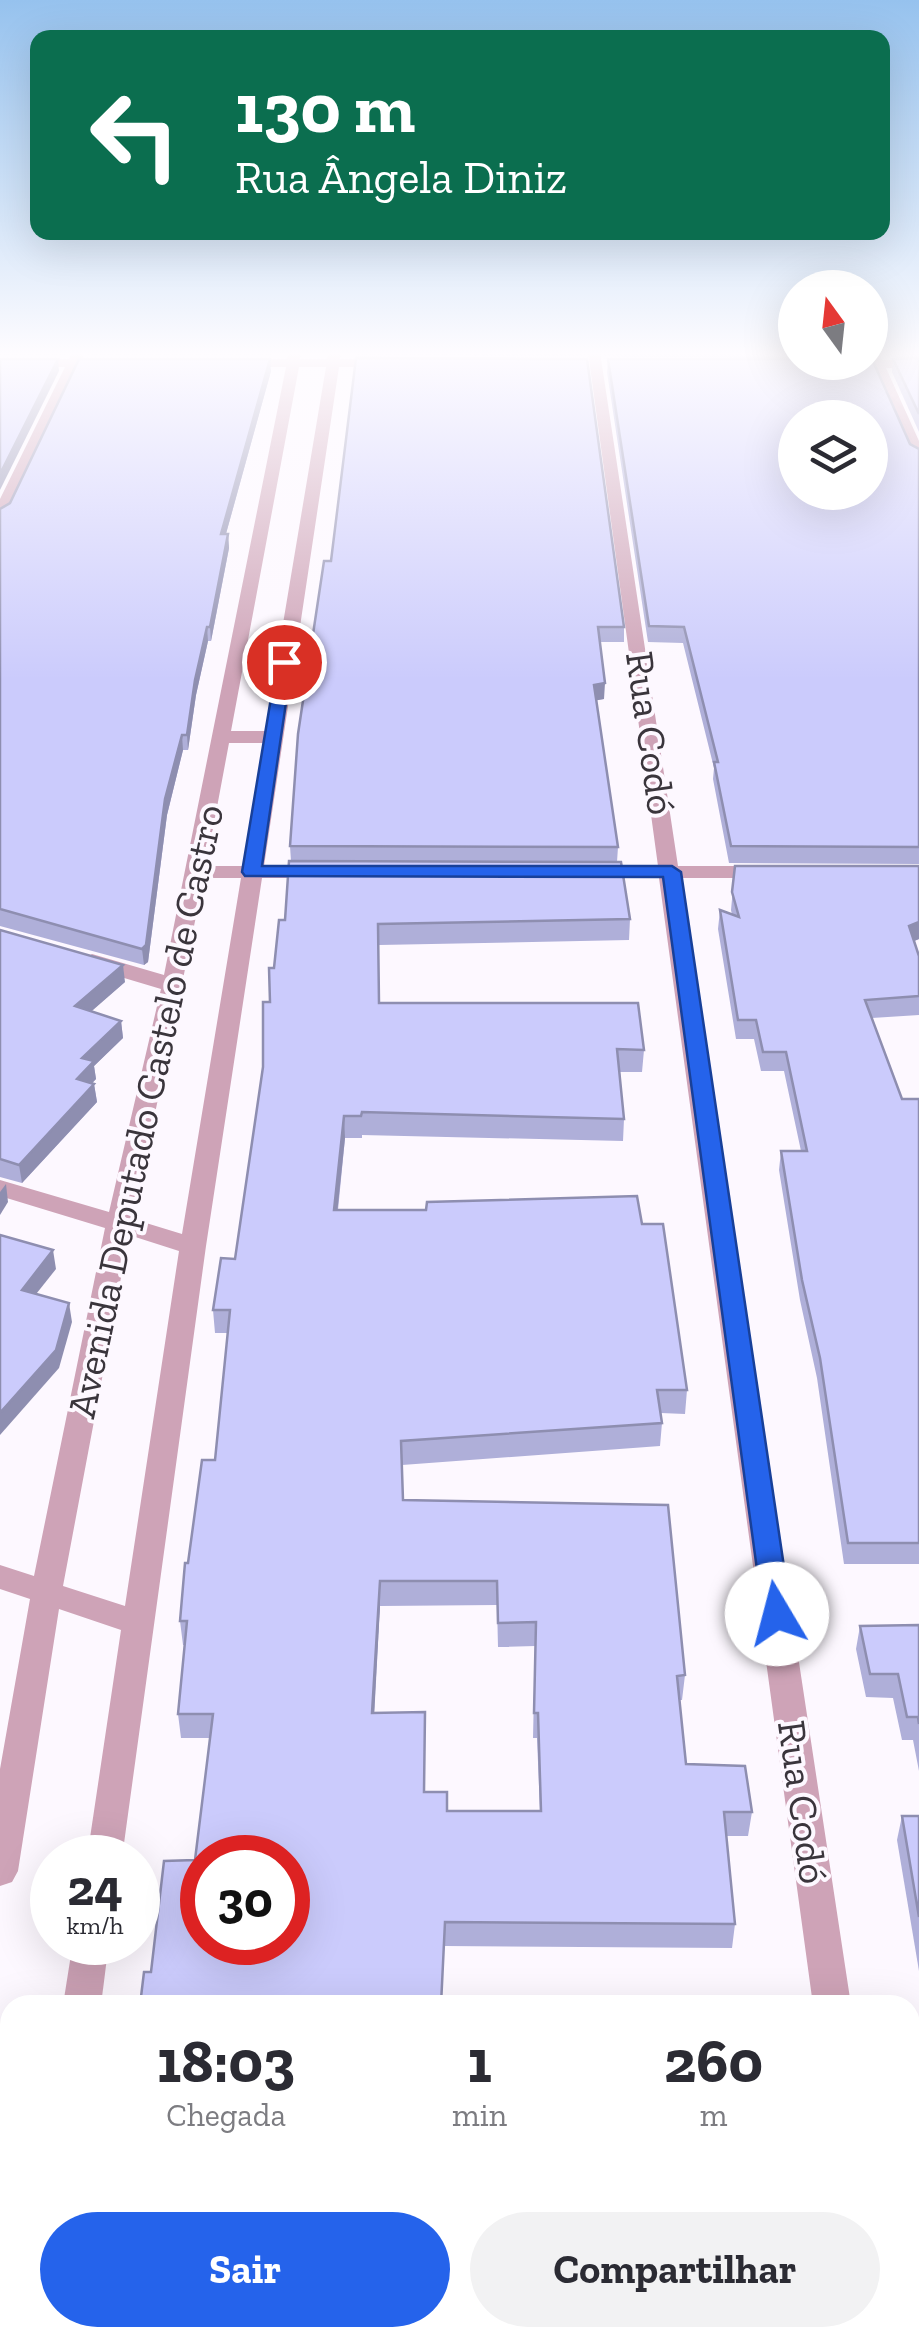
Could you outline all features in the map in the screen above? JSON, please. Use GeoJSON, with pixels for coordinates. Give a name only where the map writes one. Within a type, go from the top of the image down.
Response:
{"type":"FeatureCollection","features":[{"type":"Feature","properties":{"kind":"street"},"geometry":{"type":"LineString","coordinates":[[0,515],[26,461]]}},
{"type":"Feature","properties":{"kind":"street","name":"Avenida Deputado Castelo de Castro"},"geometry":{"type":"LineString","coordinates":[[0,1871],[46,1594],[118,1227],[174,985],[274,461]]}},
{"type":"Feature","properties":{"kind":"street","name":"Avenida Deputado Castelo de Castro"},"geometry":{"type":"LineString","coordinates":[[107,1835],[194,1246],[317,461]]}},
{"type":"Feature","properties":{"kind":"street","name":"Rua Codó"},"geometry":{"type":"LineString","coordinates":[[610,461],[831,1995]]}},
{"type":"Feature","properties":{"kind":"street"},"geometry":{"type":"LineString","coordinates":[[221,737],[272,737]]}},
{"type":"Feature","properties":{"kind":"street"},"geometry":{"type":"LineString","coordinates":[[195,872],[352,872]]}},
{"type":"Feature","properties":{"kind":"street"},"geometry":{"type":"LineString","coordinates":[[572,872],[786,872]]}},
{"type":"Feature","properties":{"kind":"street"},"geometry":{"type":"LineString","coordinates":[[69,955],[174,985]]}},
{"type":"Feature","properties":{"kind":"street"},"geometry":{"type":"LineString","coordinates":[[0,1188],[118,1227],[194,1246]]}},
{"type":"Feature","properties":{"kind":"street"},"geometry":{"type":"LineString","coordinates":[[0,1577],[139,1622]]}},
{"type":"Feature","properties":{"kind":"street"},"geometry":{"type":"LineString","coordinates":[[83,1995],[88,1965]]}},
{"type":"Feature","properties":{"kind":"building"},"geometry":{"type":"Polygon","coordinates":[[[30,461],[241,461],[221,534],[228,534],[195,680],[187,735],[182,735],[165,799],[146,945],[142,949],[0,909],[0,509],[10,503],[30,461]]]}},
{"type":"Feature","properties":{"kind":"building"},"geometry":{"type":"Polygon","coordinates":[[[343,461],[601,461],[624,627],[598,627],[605,683],[594,685],[618,847],[290,846],[298,734],[324,561],[331,561],[343,461]]]}},
{"type":"Feature","properties":{"kind":"building"},"geometry":{"type":"Polygon","coordinates":[[[624,461],[778,461],[778,510],[888,510],[888,461],[919,461],[919,847],[731,846],[714,762],[718,762],[684,627],[649,626],[624,461]]]}},
{"type":"Feature","properties":{"kind":"building"},"geometry":{"type":"Polygon","coordinates":[[[289,861],[621,862],[630,919],[378,924],[379,1003],[638,1003],[644,1050],[617,1049],[624,1119],[362,1112],[361,1116],[344,1116],[334,1210],[426,1210],[427,1202],[637,1196],[642,1224],[663,1224],[687,1390],[657,1390],[662,1423],[401,1441],[403,1500],[668,1505],[685,1675],[677,1676],[686,1764],[745,1766],[752,1812],[724,1812],[735,1924],[445,1922],[441,1995],[141,1995],[144,1972],[151,1972],[152,1965],[160,1965],[164,1861],[180,1860],[180,1965],[310,1965],[310,1835],[198,1835],[213,1714],[178,1714],[187,1621],[180,1621],[185,1563],[202,1460],[215,1460],[230,1310],[213,1310],[221,1258],[235,1259],[263,1067],[263,1002],[270,1002],[269,968],[274,968],[279,920],[285,920],[289,861]],[[380,1581],[372,1713],[425,1712],[424,1792],[447,1792],[447,1811],[541,1811],[538,1713],[534,1713],[536,1622],[498,1623],[497,1581],[380,1581]]]}},
{"type":"Feature","properties":{"kind":"building"},"geometry":{"type":"Polygon","coordinates":[[[735,866],[919,866],[919,922],[909,926],[919,956],[919,996],[865,1000],[902,1099],[919,1099],[919,1543],[848,1543],[820,1358],[802,1280],[781,1151],[807,1151],[786,1052],[763,1052],[756,1020],[738,1020],[720,910],[739,917],[732,892],[735,866]]]}},
{"type":"Feature","properties":{"kind":"building"},"geometry":{"type":"Polygon","coordinates":[[[0,930],[123,965],[75,1006],[121,1021],[82,1058],[94,1061],[77,1079],[94,1084],[19,1165],[0,1159],[0,930]]]}},
{"type":"Feature","properties":{"kind":"building"},"geometry":{"type":"Polygon","coordinates":[[[0,1235],[53,1250],[22,1290],[69,1303],[56,1350],[0,1413],[0,1235]]]}},
{"type":"Feature","properties":{"kind":"building"},"geometry":{"type":"Polygon","coordinates":[[[919,1625],[919,1724],[918,1717],[907,1717],[898,1674],[870,1674],[860,1626],[919,1625]]]}},
{"type":"Feature","properties":{"kind":"building"},"geometry":{"type":"Polygon","coordinates":[[[902,1816],[919,1816],[919,1917],[902,1816]]]}},
{"type":"Feature","properties":{"kind":"route"},"geometry":{"type":"LineString","coordinates":[[284,662],[252,872],[672,872],[777,1614]]}}]}
